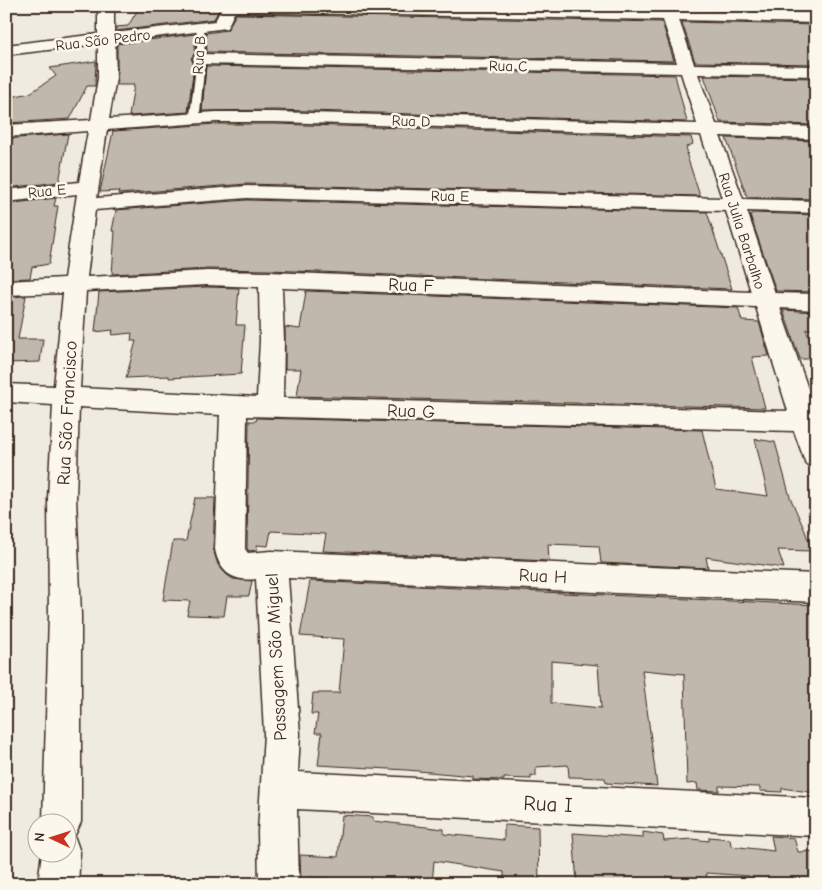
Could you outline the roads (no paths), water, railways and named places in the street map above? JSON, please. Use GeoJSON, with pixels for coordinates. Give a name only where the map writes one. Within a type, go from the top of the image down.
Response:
{"type":"FeatureCollection","features":[{"type":"Feature","properties":{"kind":"street","name":"Rua São Francisco"},"geometry":{"type":"LineString","coordinates":[[62,812],[65,606],[62,498],[66,398],[75,283],[86,196],[107,78],[106,6]]}},
{"type":"Feature","properties":{"kind":"street","name":"Rua B"},"geometry":{"type":"LineString","coordinates":[[200,29],[221,25],[227,10],[234,7],[667,11],[816,18]]}},
{"type":"Feature","properties":{"kind":"street","name":"Rua Julia Barbalho"},"geometry":{"type":"LineString","coordinates":[[667,11],[734,203],[764,300],[810,422],[816,456]]}},
{"type":"Feature","properties":{"kind":"street","name":"Rua São Pedro"},"geometry":{"type":"LineString","coordinates":[[6,50],[200,29]]}},
{"type":"Feature","properties":{"kind":"street","name":"Rua C"},"geometry":{"type":"LineString","coordinates":[[201,60],[816,71]]}},
{"type":"Feature","properties":{"kind":"street","name":"Rua D"},"geometry":{"type":"LineString","coordinates":[[6,131],[216,117],[275,117],[816,133]]}},
{"type":"Feature","properties":{"kind":"street","name":"Rua E"},"geometry":{"type":"LineString","coordinates":[[6,196],[247,192],[734,203],[816,207]]}},
{"type":"Feature","properties":{"kind":"street","name":"Rua F"},"geometry":{"type":"LineString","coordinates":[[6,288],[75,283],[207,278],[816,302]]}},
{"type":"Feature","properties":{"kind":"street"},"geometry":{"type":"LineString","coordinates":[[270,280],[272,340],[270,407]]}},
{"type":"Feature","properties":{"kind":"street","name":"Rua G"},"geometry":{"type":"LineString","coordinates":[[6,393],[66,398],[234,406],[810,422]]}},
{"type":"Feature","properties":{"kind":"street","name":"Passagem São Miguel"},"geometry":{"type":"LineString","coordinates":[[234,406],[230,549],[232,559],[244,567],[271,564],[282,734],[277,832],[279,884]]}},
{"type":"Feature","properties":{"kind":"street","name":"Rua H"},"geometry":{"type":"LineString","coordinates":[[271,564],[816,588]]}},
{"type":"Feature","properties":{"kind":"street","name":"Rua I"},"geometry":{"type":"LineString","coordinates":[[280,790],[816,817]]}},
{"type":"Feature","properties":{"kind":"street"},"geometry":{"type":"LineString","coordinates":[[58,884],[60,862]]}},
{"type":"Feature","properties":{"kind":"lane","name":"Rua B"},"geometry":{"type":"LineString","coordinates":[[200,29],[201,60],[195,116],[216,117]]}}]}
